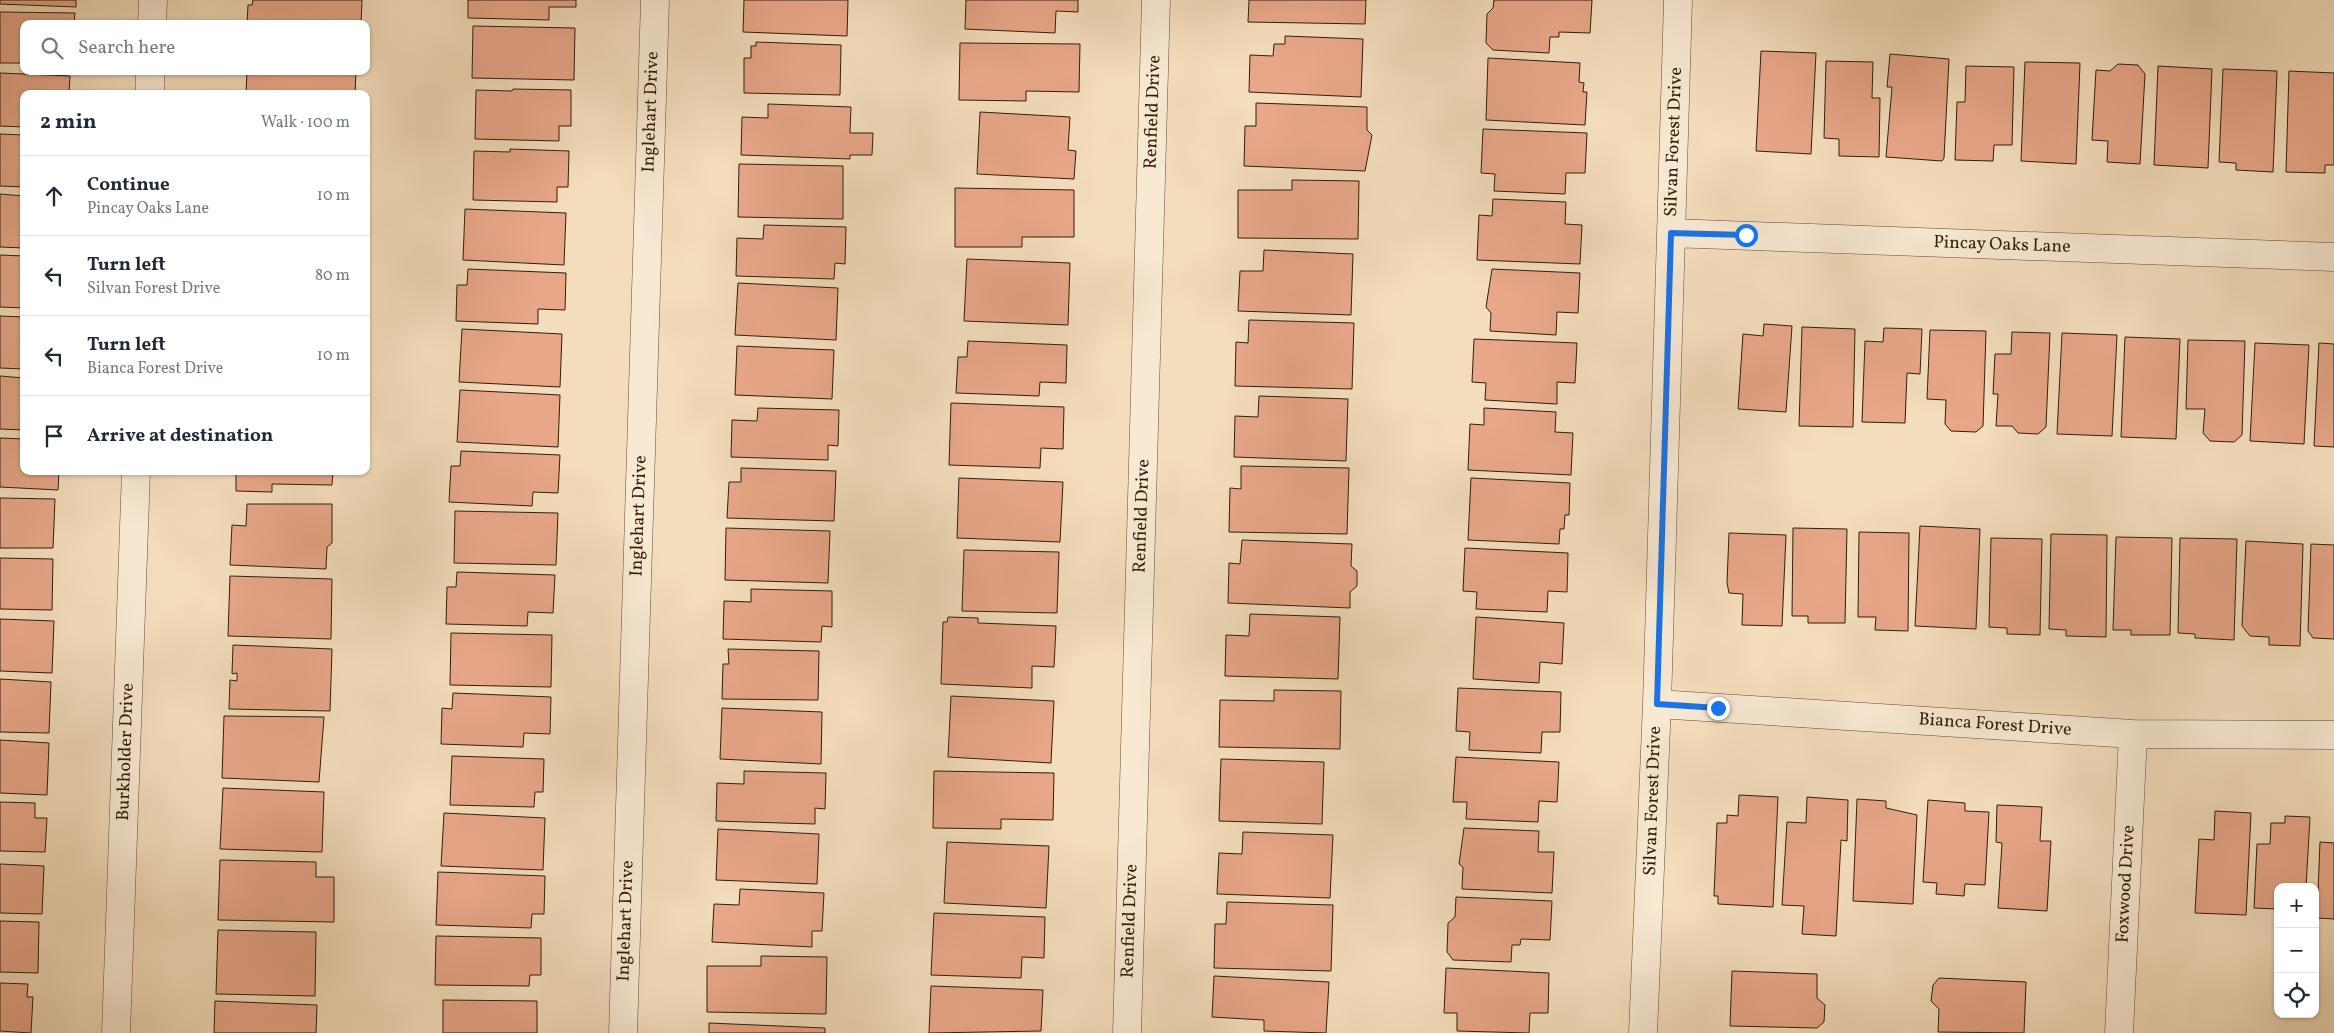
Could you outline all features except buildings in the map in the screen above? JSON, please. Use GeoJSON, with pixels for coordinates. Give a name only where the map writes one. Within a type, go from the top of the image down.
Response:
{"type":"FeatureCollection","features":[{"type":"Feature","properties":{"kind":"street"},"geometry":{"type":"LineString","coordinates":[[152,20],[153,0]]}},
{"type":"Feature","properties":{"kind":"street","name":"Inglehart Drive"},"geometry":{"type":"LineString","coordinates":[[622,1033],[655,0]]}},
{"type":"Feature","properties":{"kind":"street","name":"Renfield Drive"},"geometry":{"type":"LineString","coordinates":[[1127,1033],[1156,0]]}},
{"type":"Feature","properties":{"kind":"street","name":"Silvan Forest Drive"},"geometry":{"type":"LineString","coordinates":[[1643,1033],[1657,704],[1678,0]]}},
{"type":"Feature","properties":{"kind":"street"},"geometry":{"type":"LineString","coordinates":[[150,75],[150,90]]}},
{"type":"Feature","properties":{"kind":"street","name":"Pincay Oaks Lane"},"geometry":{"type":"LineString","coordinates":[[1671,233],[2334,257]]}},
{"type":"Feature","properties":{"kind":"street","name":"Burkholder Drive"},"geometry":{"type":"LineString","coordinates":[[116,1033],[136,475]]}},
{"type":"Feature","properties":{"kind":"street","name":"Bianca Forest Drive"},"geometry":{"type":"LineString","coordinates":[[1657,704],[2133,734],[2334,734]]}},
{"type":"Feature","properties":{"kind":"street","name":"Foxwood Drive"},"geometry":{"type":"LineString","coordinates":[[2120,1033],[2133,734]]}},
{"type":"Feature","properties":{"kind":"route"},"geometry":{"type":"LineString","coordinates":[[1718,708],[1657,704],[1671,233],[1746,235]]}}]}
